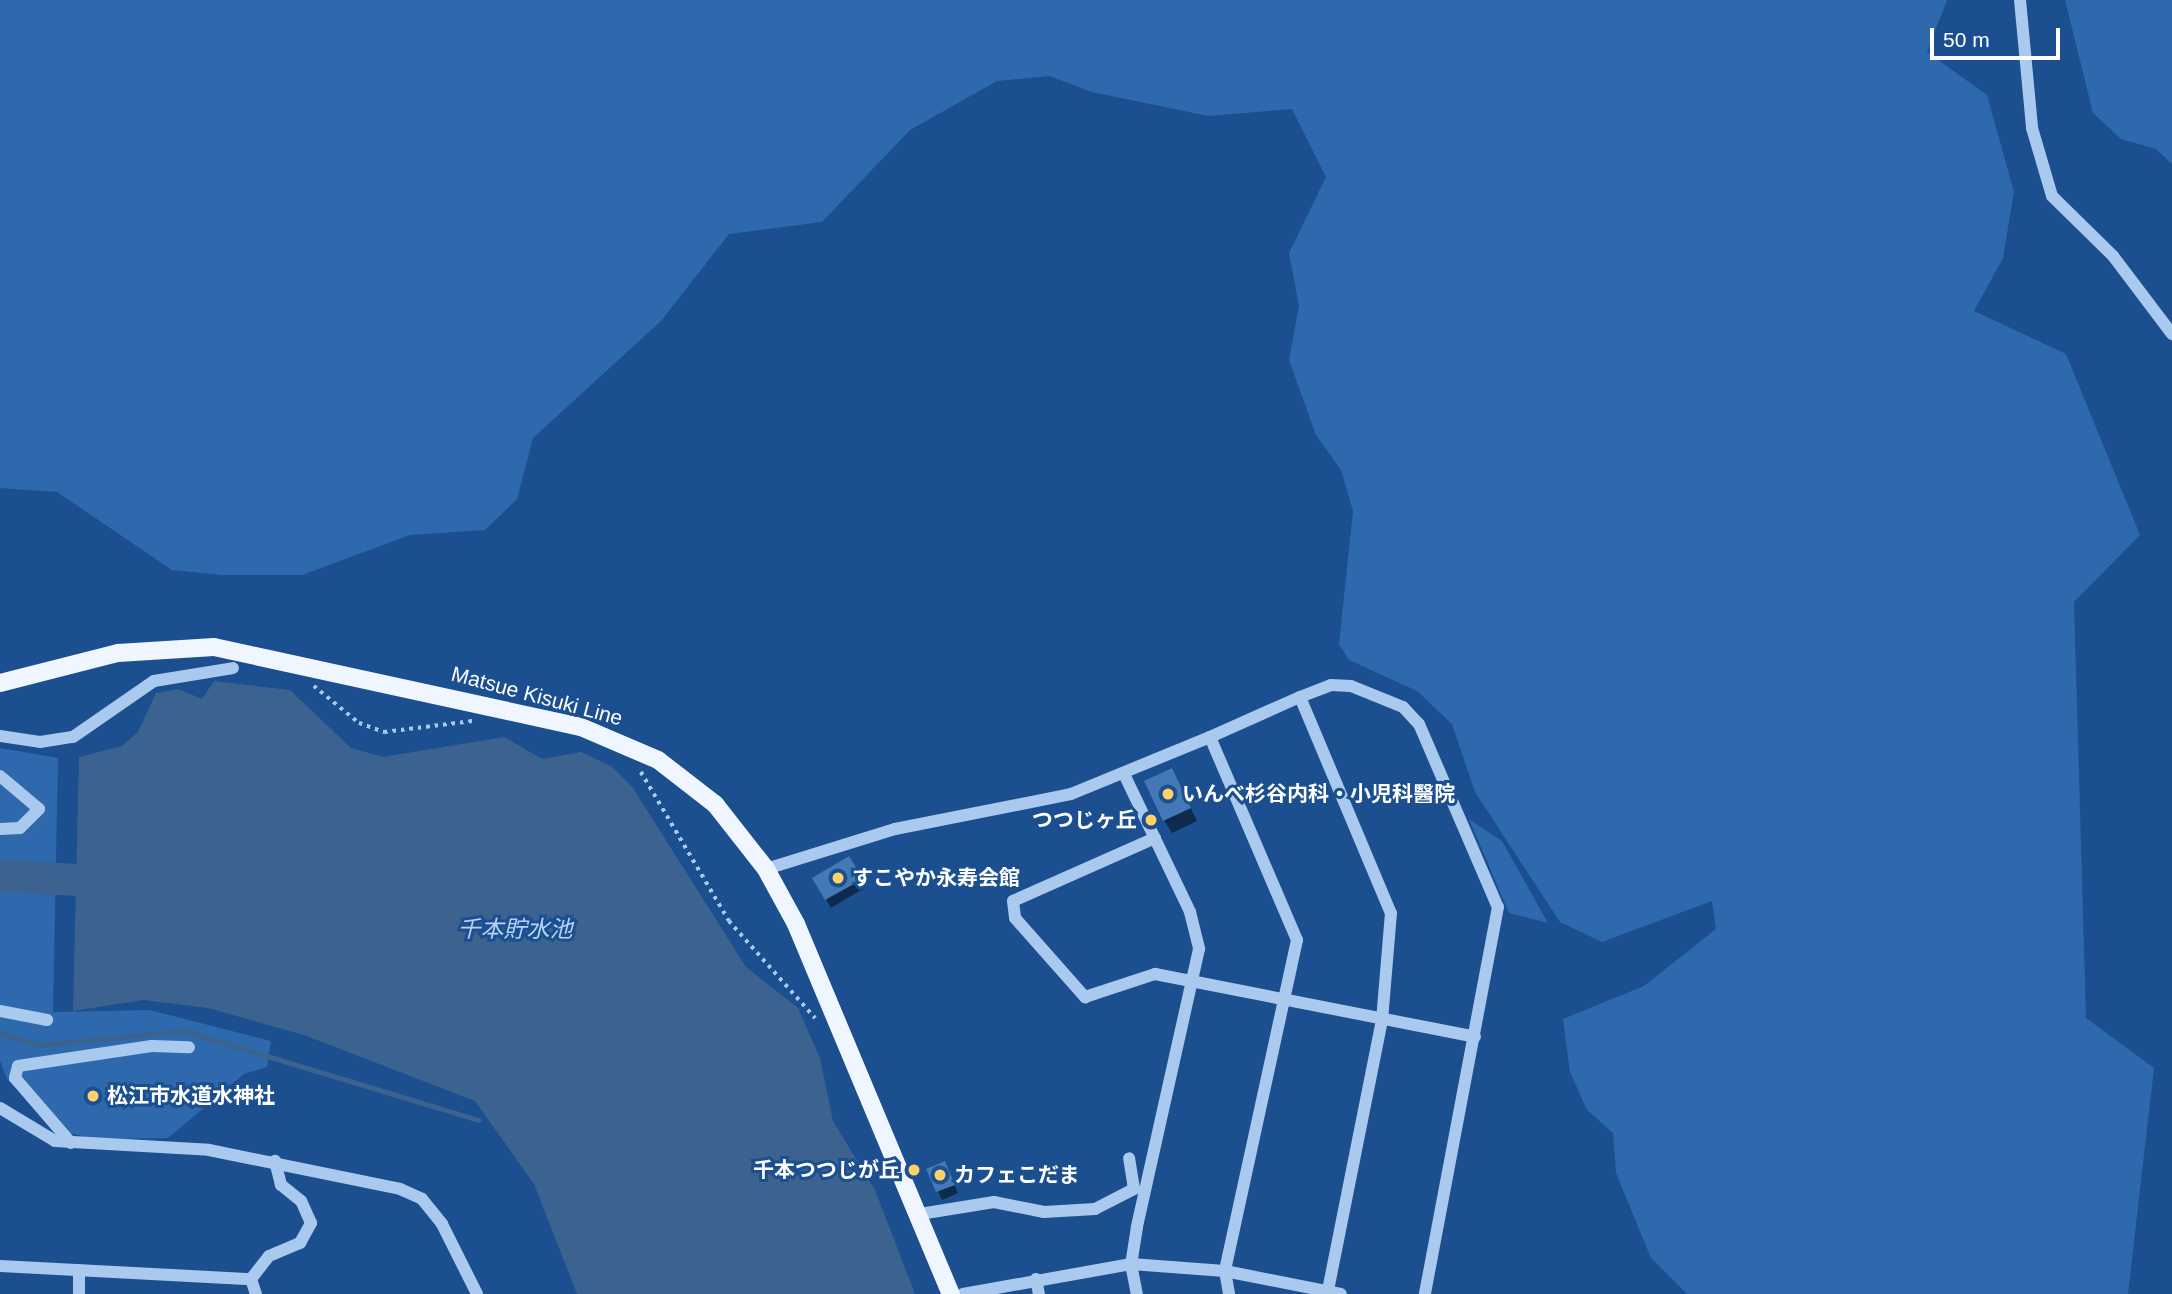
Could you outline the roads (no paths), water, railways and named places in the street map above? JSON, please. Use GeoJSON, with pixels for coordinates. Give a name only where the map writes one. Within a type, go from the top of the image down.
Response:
{"type":"FeatureCollection","features":[{"type":"Feature","properties":{"kind":"main road","name":"Matsue Kisuki Line"},"geometry":{"type":"LineString","coordinates":[[0,683],[118,653],[214,647],[525,713],[623,741],[658,760],[715,804],[766,869],[920,1214],[951,1294]]}},
{"type":"Feature","properties":{"kind":"street"},"geometry":{"type":"LineString","coordinates":[[2020,0],[2032,128],[2052,196],[2113,256],[2172,334]]}},
{"type":"Feature","properties":{"kind":"street"},"geometry":{"type":"LineString","coordinates":[[0,736],[40,742],[73,737],[154,681],[233,668]]}},
{"type":"Feature","properties":{"kind":"street"},"geometry":{"type":"LineString","coordinates":[[766,869],[895,829],[1007,812],[1124,774],[1331,685],[1351,686],[1403,707],[1419,724],[1498,907],[1425,1294]]}},
{"type":"Feature","properties":{"kind":"street"},"geometry":{"type":"LineString","coordinates":[[1300,697],[1391,913],[1382,1020],[1328,1291]]}},
{"type":"Feature","properties":{"kind":"street"},"geometry":{"type":"LineString","coordinates":[[1210,737],[1295,928],[1286,1000],[1225,1271],[1230,1294]]}},
{"type":"Feature","properties":{"kind":"street"},"geometry":{"type":"LineString","coordinates":[[1124,774],[1196,929],[1196,983],[1130,1265],[1137,1294]]}},
{"type":"Feature","properties":{"kind":"street"},"geometry":{"type":"LineString","coordinates":[[0,776],[40,809],[20,828],[0,829]]}},
{"type":"Feature","properties":{"kind":"street"},"geometry":{"type":"LineString","coordinates":[[1155,838],[1013,901],[1015,918],[1085,997],[1139,976],[1196,983],[1475,1037]]}},
{"type":"Feature","properties":{"kind":"street"},"geometry":{"type":"LineString","coordinates":[[0,1011],[47,1020]]}},
{"type":"Feature","properties":{"kind":"street"},"geometry":{"type":"LineString","coordinates":[[71,1143],[15,1078],[18,1066],[152,1046],[189,1047]]}},
{"type":"Feature","properties":{"kind":"street"},"geometry":{"type":"LineString","coordinates":[[0,1108],[42,1135],[71,1143],[209,1150],[363,1177],[422,1199],[451,1239],[477,1294]]}},
{"type":"Feature","properties":{"kind":"street"},"geometry":{"type":"LineString","coordinates":[[920,1214],[993,1202],[1044,1212],[1095,1209],[1134,1189],[1129,1158]]}},
{"type":"Feature","properties":{"kind":"street"},"geometry":{"type":"LineString","coordinates":[[251,1279],[269,1256],[300,1243],[312,1223],[301,1201],[281,1185],[275,1161]]}},
{"type":"Feature","properties":{"kind":"street"},"geometry":{"type":"LineString","coordinates":[[963,1294],[1036,1279],[1130,1265],[1225,1271],[1342,1294]]}},
{"type":"Feature","properties":{"kind":"street"},"geometry":{"type":"LineString","coordinates":[[0,1266],[251,1279]]}},
{"type":"Feature","properties":{"kind":"street"},"geometry":{"type":"LineString","coordinates":[[79,1270],[79,1294]]}},
{"type":"Feature","properties":{"kind":"street"},"geometry":{"type":"LineString","coordinates":[[251,1279],[256,1294]]}},
{"type":"Feature","properties":{"kind":"street"},"geometry":{"type":"LineString","coordinates":[[1036,1279],[1039,1294]]}},
{"type":"Feature","properties":{"kind":"water","name":"千本貯水池"},"geometry":{"type":"Polygon","coordinates":[[[214,681],[290,690],[351,748],[383,757],[504,737],[542,759],[581,752],[611,766],[633,788],[746,967],[798,1008],[820,1058],[833,1121],[875,1190],[915,1294],[577,1294],[534,1184],[475,1101],[304,1035],[208,1008],[143,1000],[73,1011],[79,757],[122,746],[138,732],[156,693],[178,689],[202,699],[214,681]]]}},
{"type":"Feature","properties":{"kind":"waterway"},"geometry":{"type":"LineString","coordinates":[[0,876],[116,882]]}},
{"type":"Feature","properties":{"kind":"waterway"},"geometry":{"type":"LineString","coordinates":[[0,1033],[39,1045],[184,1031],[479,1120]]}},
{"type":"Feature","properties":{"kind":"place","name":"いんべ杉谷内科・小児科醫院"},"geometry":{"type":"Point","coordinates":[1168,794]}},
{"type":"Feature","properties":{"kind":"place","name":"つつじヶ丘"},"geometry":{"type":"Point","coordinates":[1151,820]}},
{"type":"Feature","properties":{"kind":"place","name":"すこやか永寿会館"},"geometry":{"type":"Point","coordinates":[838,878]}},
{"type":"Feature","properties":{"kind":"place","name":"松江市水道水神社"},"geometry":{"type":"Point","coordinates":[93,1096]}},
{"type":"Feature","properties":{"kind":"place","name":"千本つつじが丘"},"geometry":{"type":"Point","coordinates":[914,1170]}},
{"type":"Feature","properties":{"kind":"place","name":"カフェこだま"},"geometry":{"type":"Point","coordinates":[940,1175]}}]}
